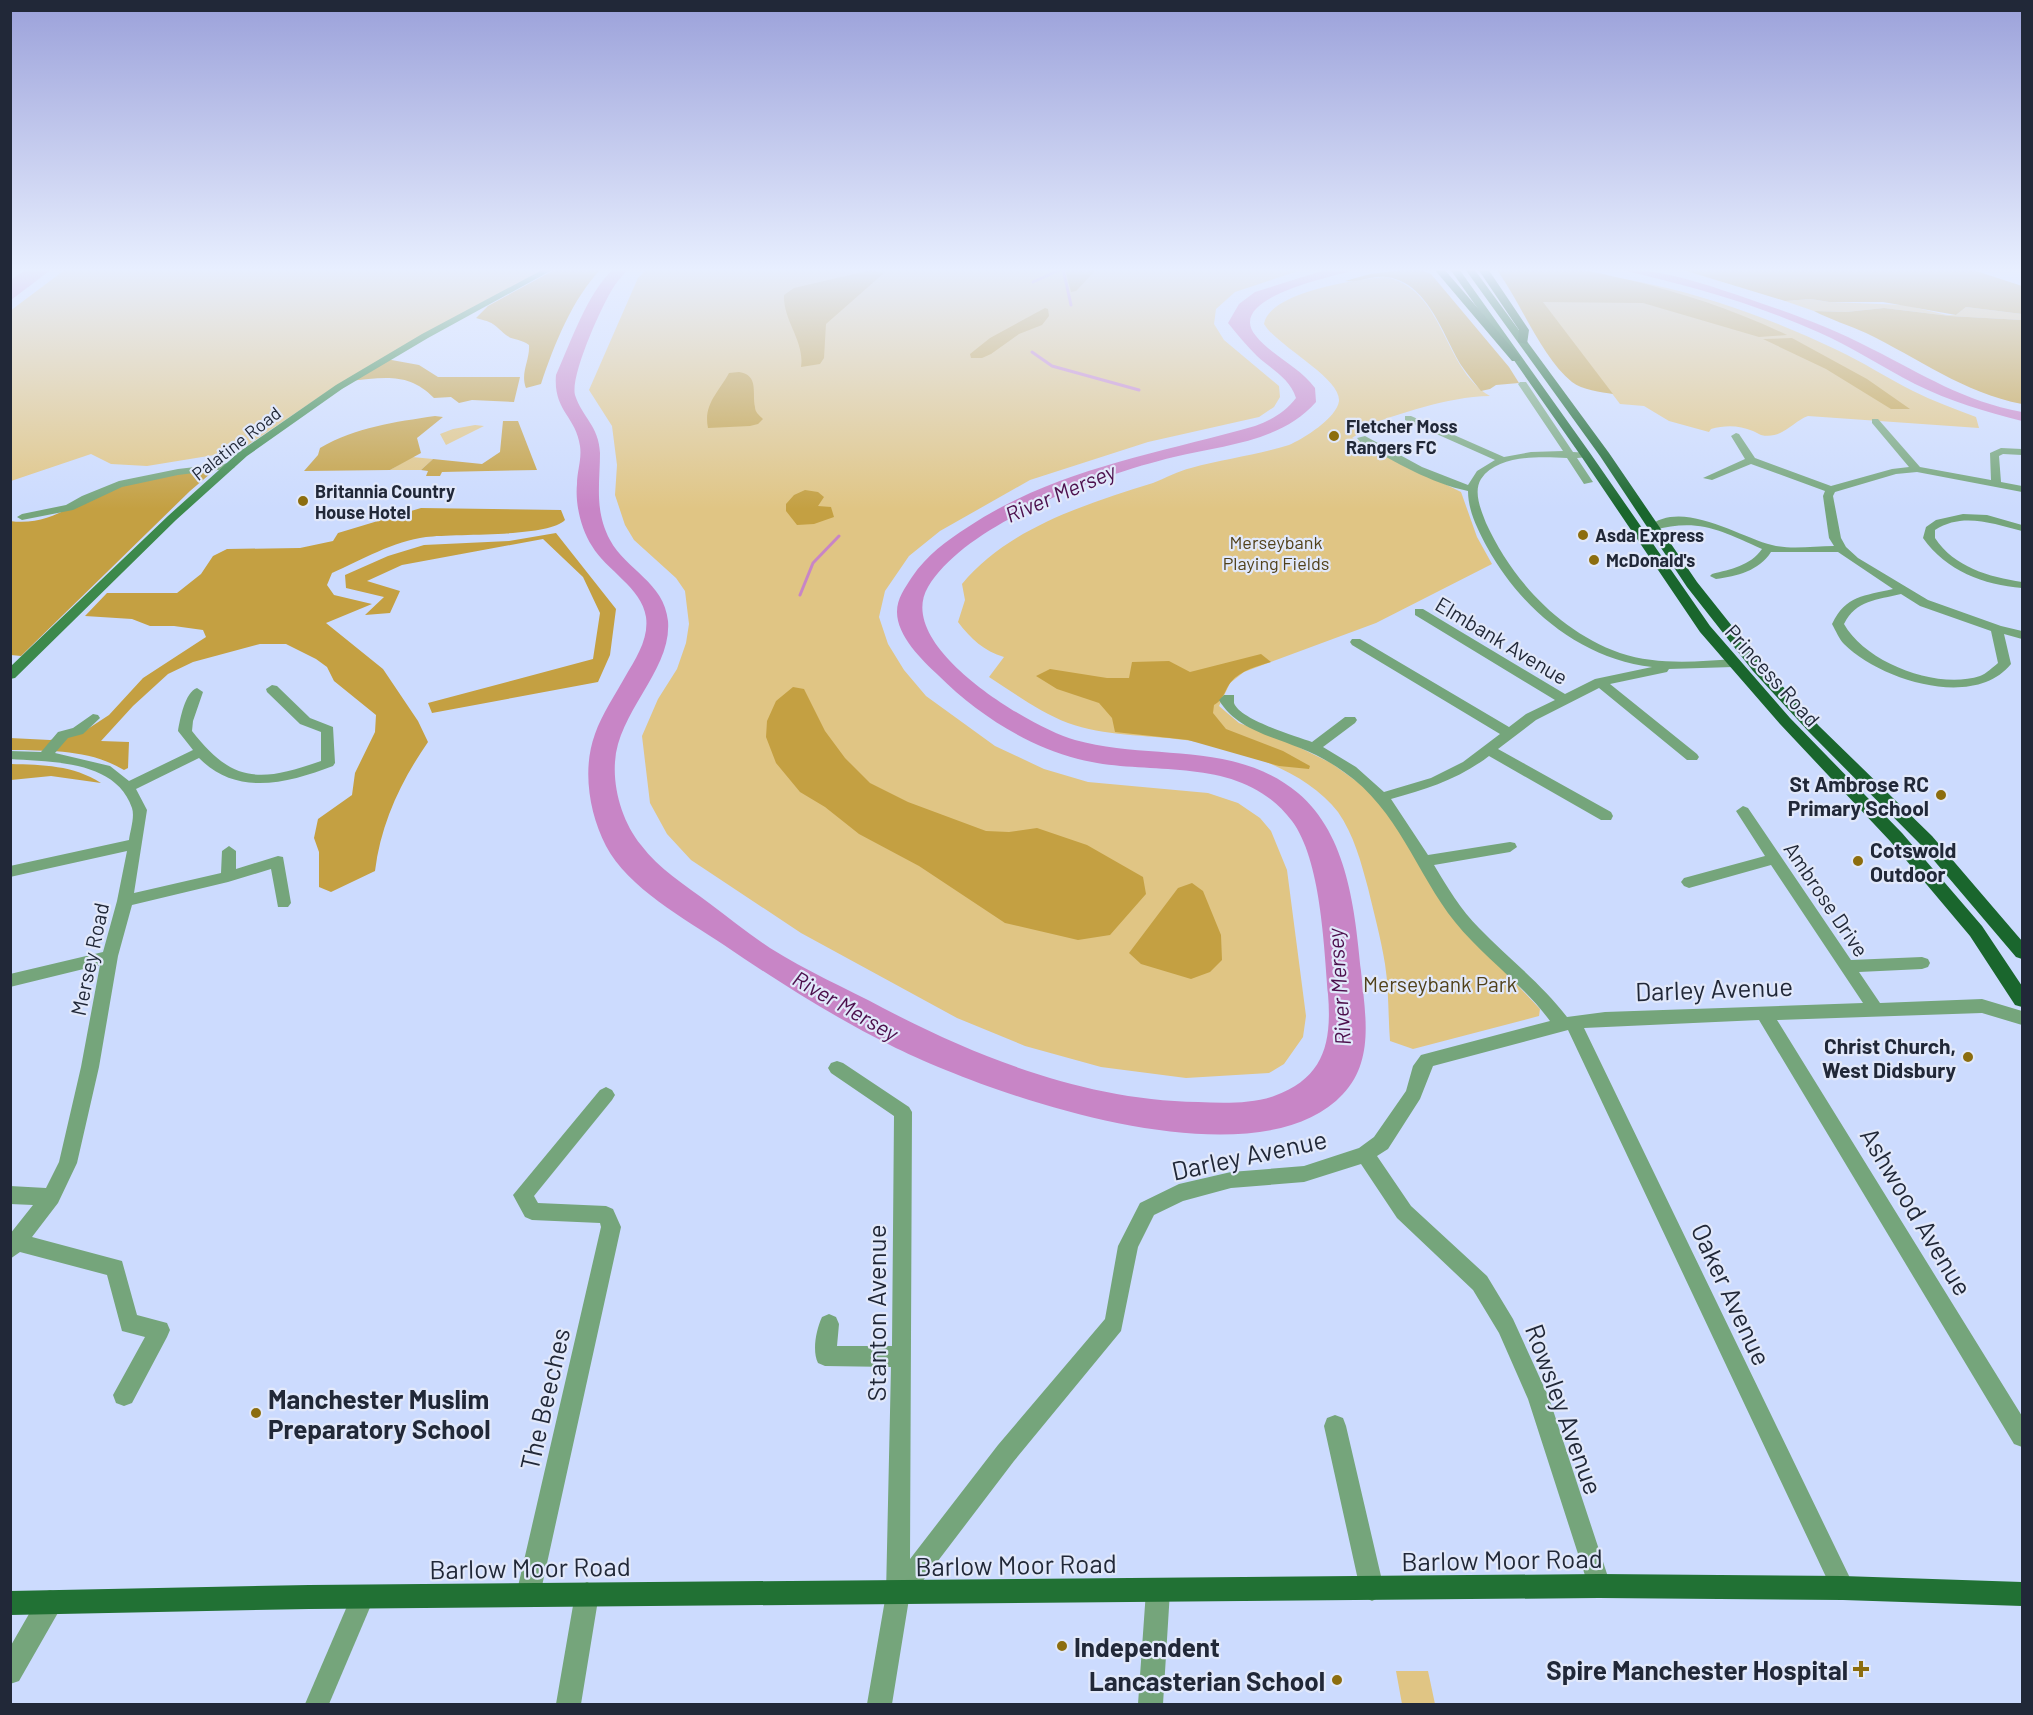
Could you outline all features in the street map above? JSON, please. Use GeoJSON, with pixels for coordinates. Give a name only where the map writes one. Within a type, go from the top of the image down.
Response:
{"type":"FeatureCollection","features":[{"type":"Feature","properties":{"kind":"highway"},"geometry":{"type":"LineString","coordinates":[[1507,349],[1516,359]]}},
{"type":"Feature","properties":{"kind":"highway","name":"Princess Road"},"geometry":{"type":"LineString","coordinates":[[1510,349],[1579,455],[1732,663],[1896,837],[1976,932],[2022,1000]]}},
{"type":"Feature","properties":{"kind":"highway","name":"Princess Road"},"geometry":{"type":"LineString","coordinates":[[1528,349],[1605,455],[1692,584],[1758,668],[1814,729],[1926,840],[2022,952]]}},
{"type":"Feature","properties":{"kind":"main road","name":"Palatine Road"},"geometry":{"type":"LineString","coordinates":[[10,675],[230,465],[339,387],[403,349]]}},
{"type":"Feature","properties":{"kind":"main road","name":"Barlow Moor Road"},"geometry":{"type":"LineString","coordinates":[[10,1603],[587,1594],[898,1594],[1599,1586],[1843,1588],[2022,1594]]}},
{"type":"Feature","properties":{"kind":"street","name":"Princess Road"},"geometry":{"type":"LineString","coordinates":[[1522,388],[1579,455],[1588,482]]}},
{"type":"Feature","properties":{"kind":"street"},"geometry":{"type":"LineString","coordinates":[[1408,418],[1503,460]]}},
{"type":"Feature","properties":{"kind":"street"},"geometry":{"type":"LineString","coordinates":[[1875,421],[1917,469]]}},
{"type":"Feature","properties":{"kind":"street"},"geometry":{"type":"LineString","coordinates":[[1736,436],[1751,460],[1831,490]]}},
{"type":"Feature","properties":{"kind":"street"},"geometry":{"type":"LineString","coordinates":[[1362,438],[1424,471],[1461,488],[1472,489]]}},
{"type":"Feature","properties":{"kind":"street"},"geometry":{"type":"LineString","coordinates":[[1996,484],[1994,455],[2001,451],[2022,452]]}},
{"type":"Feature","properties":{"kind":"street"},"geometry":{"type":"LineString","coordinates":[[1579,455],[1526,456],[1503,460],[1481,473],[1474,481],[1472,489],[1481,523],[1496,554],[1527,595],[1557,622],[1577,637],[1600,649],[1634,661],[1671,667]]}},
{"type":"Feature","properties":{"kind":"street"},"geometry":{"type":"LineString","coordinates":[[1708,478],[1751,460]]}},
{"type":"Feature","properties":{"kind":"street"},"geometry":{"type":"LineString","coordinates":[[22,517],[69,508],[119,484],[178,472],[230,465]]}},
{"type":"Feature","properties":{"kind":"street"},"geometry":{"type":"LineString","coordinates":[[2022,489],[1917,469],[1896,471],[1843,484],[1831,490],[1828,496],[1831,526],[1841,549],[1871,572],[1941,610],[2022,635]]}},
{"type":"Feature","properties":{"kind":"street"},"geometry":{"type":"LineString","coordinates":[[2022,528],[1990,519],[1951,518],[1938,522],[1930,529],[1929,538],[1940,553],[1966,569],[2000,581],[2022,585]]}},
{"type":"Feature","properties":{"kind":"street"},"geometry":{"type":"LineString","coordinates":[[1653,527],[1667,521],[1705,524],[1733,532],[1768,548],[1841,549]]}},
{"type":"Feature","properties":{"kind":"street"},"geometry":{"type":"LineString","coordinates":[[1718,572],[1747,567],[1761,557],[1768,548]]}},
{"type":"Feature","properties":{"kind":"street"},"geometry":{"type":"LineString","coordinates":[[1901,590],[1856,603],[1843,611],[1839,620],[1839,630],[1850,645],[1868,658],[1894,670],[1920,680],[1947,683],[1989,680],[1999,673],[2005,664],[1998,629]]}},
{"type":"Feature","properties":{"kind":"street","name":"Elmbank Avenue"},"geometry":{"type":"LineString","coordinates":[[1419,612],[1565,700]]}},
{"type":"Feature","properties":{"kind":"street"},"geometry":{"type":"LineString","coordinates":[[1356,642],[1508,733]]}},
{"type":"Feature","properties":{"kind":"street"},"geometry":{"type":"LineString","coordinates":[[1383,798],[1436,781],[1468,765],[1532,717],[1600,682],[1671,667],[1732,663]]}},
{"type":"Feature","properties":{"kind":"street"},"geometry":{"type":"LineString","coordinates":[[1600,682],[1692,756]]}},
{"type":"Feature","properties":{"kind":"street"},"geometry":{"type":"LineString","coordinates":[[197,692],[186,721],[185,731],[201,752],[218,768],[234,776],[261,779],[295,775],[328,763],[328,729],[306,721],[272,689]]}},
{"type":"Feature","properties":{"kind":"street","name":"Oaker Avenue"},"geometry":{"type":"LineString","coordinates":[[1229,698],[1226,700],[1228,704],[1245,720],[1313,748],[1352,771],[1383,798],[1405,827],[1460,916],[1492,951],[1568,1024],[1843,1588]]}},
{"type":"Feature","properties":{"kind":"street"},"geometry":{"type":"LineString","coordinates":[[45,757],[63,735],[78,731],[93,718]]}},
{"type":"Feature","properties":{"kind":"street"},"geometry":{"type":"LineString","coordinates":[[1313,748],[1350,720]]}},
{"type":"Feature","properties":{"kind":"street"},"geometry":{"type":"LineString","coordinates":[[1488,749],[1606,816]]}},
{"type":"Feature","properties":{"kind":"street"},"geometry":{"type":"LineString","coordinates":[[128,787],[201,752]]}},
{"type":"Feature","properties":{"kind":"street","name":"Mersey Road"},"geometry":{"type":"LineString","coordinates":[[10,755],[45,757],[105,769],[128,787],[140,810],[125,901],[110,956],[90,1067],[68,1163],[51,1197],[14,1246]]}},
{"type":"Feature","properties":{"kind":"street","name":"Ambrose Drive"},"geometry":{"type":"LineString","coordinates":[[1743,811],[1876,1010]]}},
{"type":"Feature","properties":{"kind":"street"},"geometry":{"type":"LineString","coordinates":[[10,872],[136,844]]}},
{"type":"Feature","properties":{"kind":"street"},"geometry":{"type":"LineString","coordinates":[[1424,861],[1510,847]]}},
{"type":"Feature","properties":{"kind":"street"},"geometry":{"type":"LineString","coordinates":[[228,877],[229,851]]}},
{"type":"Feature","properties":{"kind":"street"},"geometry":{"type":"LineString","coordinates":[[1689,882],[1773,859]]}},
{"type":"Feature","properties":{"kind":"street"},"geometry":{"type":"LineString","coordinates":[[125,901],[228,877],[278,861],[284,903]]}},
{"type":"Feature","properties":{"kind":"street"},"geometry":{"type":"LineString","coordinates":[[10,981],[110,956]]}},
{"type":"Feature","properties":{"kind":"street"},"geometry":{"type":"LineString","coordinates":[[1847,966],[1922,963]]}},
{"type":"Feature","properties":{"kind":"street","name":"Darley Avenue"},"geometry":{"type":"LineString","coordinates":[[898,1594],[1006,1453],[1113,1324],[1128,1246],[1147,1209],[1179,1193],[1231,1180],[1304,1174],[1365,1154],[1381,1143],[1414,1094],[1422,1066],[1427,1060],[1568,1024],[1605,1019],[1982,1006],[2022,1018]]}},
{"type":"Feature","properties":{"kind":"street","name":"Ashwood Avenue"},"geometry":{"type":"LineString","coordinates":[[1764,1014],[2022,1436]]}},
{"type":"Feature","properties":{"kind":"street","name":"Stanton Avenue"},"geometry":{"type":"LineString","coordinates":[[837,1068],[903,1112],[898,1594],[879,1704]]}},
{"type":"Feature","properties":{"kind":"street","name":"The Beeches"},"geometry":{"type":"LineString","coordinates":[[528,1595],[611,1227],[606,1215],[532,1211],[523,1195],[606,1095]]}},
{"type":"Feature","properties":{"kind":"street","name":"Rowsley Avenue"},"geometry":{"type":"LineString","coordinates":[[1365,1154],[1404,1212],[1480,1283],[1506,1326],[1538,1398],[1599,1586]]}},
{"type":"Feature","properties":{"kind":"street"},"geometry":{"type":"LineString","coordinates":[[10,1195],[51,1197]]}},
{"type":"Feature","properties":{"kind":"street"},"geometry":{"type":"LineString","coordinates":[[14,1246],[115,1268],[129,1324],[160,1330],[124,1395]]}},
{"type":"Feature","properties":{"kind":"street"},"geometry":{"type":"LineString","coordinates":[[829,1324],[825,1356],[902,1357]]}},
{"type":"Feature","properties":{"kind":"street"},"geometry":{"type":"LineString","coordinates":[[1335,1426],[1372,1589]]}},
{"type":"Feature","properties":{"kind":"street"},"geometry":{"type":"LineString","coordinates":[[1150,1704],[1158,1591]]}},
{"type":"Feature","properties":{"kind":"street"},"geometry":{"type":"LineString","coordinates":[[568,1704],[587,1594]]}},
{"type":"Feature","properties":{"kind":"street"},"geometry":{"type":"LineString","coordinates":[[317,1704],[362,1598]]}},
{"type":"Feature","properties":{"kind":"street"},"geometry":{"type":"LineString","coordinates":[[10,1672],[50,1602]]}},
{"type":"Feature","properties":{"kind":"green space"},"geometry":{"type":"Polygon","coordinates":[[[10,349],[402,349],[334,387],[239,451],[147,466],[111,464],[91,454],[11,481],[10,349]]]}},
{"type":"Feature","properties":{"kind":"green space"},"geometry":{"type":"Polygon","coordinates":[[[607,349],[1235,349],[1279,386],[1280,397],[1274,407],[1259,417],[1148,442],[1030,480],[940,531],[909,556],[885,591],[879,617],[888,644],[904,670],[926,696],[995,746],[1044,769],[1088,782],[1208,793],[1238,803],[1260,818],[1271,831],[1287,870],[1306,1016],[1303,1037],[1284,1064],[1269,1073],[1186,1078],[1101,1067],[1025,1046],[957,1018],[801,933],[691,860],[667,834],[650,803],[642,736],[658,699],[677,669],[686,643],[689,624],[685,591],[676,578],[634,540],[625,525],[615,495],[617,465],[612,426],[589,390],[607,349]]]}},
{"type":"Feature","properties":{"kind":"green space","name":"Merseybank Playing Fields"},"geometry":{"type":"Polygon","coordinates":[[[1290,349],[1452,349],[1474,383],[1490,396],[1457,399],[1408,412],[1360,427],[1358,434],[1352,438],[1461,492],[1477,537],[1492,564],[1376,623],[1244,672],[1230,683],[1219,706],[1239,723],[1282,739],[1331,763],[1366,788],[1387,809],[1488,954],[1540,1009],[1539,1016],[1413,1049],[1390,1041],[1385,964],[1368,888],[1353,839],[1338,812],[1324,797],[1308,784],[1269,763],[1226,748],[1185,740],[1096,730],[1057,719],[989,677],[1004,657],[978,644],[958,622],[965,600],[962,584],[981,564],[1025,533],[1075,509],[1153,483],[1186,469],[1289,445],[1319,427],[1337,408],[1339,401],[1337,392],[1320,372],[1290,349]]]}},
{"type":"Feature","properties":{"kind":"green space"},"geometry":{"type":"Polygon","coordinates":[[[1578,349],[1834,349],[1921,395],[1976,417],[1979,428],[1808,416],[1781,433],[1768,436],[1732,426],[1711,429],[1709,432],[1669,421],[1644,406],[1620,404],[1578,349]]]}},
{"type":"Feature","properties":{"kind":"green space"},"geometry":{"type":"Polygon","coordinates":[[[475,425],[484,426],[446,445],[440,434],[453,429],[475,425]]]}},
{"type":"Feature","properties":{"kind":"green space"},"geometry":{"type":"Polygon","coordinates":[[[412,457],[433,459],[421,470],[390,470],[412,457]]]}},
{"type":"Feature","properties":{"kind":"green space"},"geometry":{"type":"Polygon","coordinates":[[[1396,1671],[1428,1671],[1435,1704],[1402,1704],[1396,1671]]]}},
{"type":"Feature","properties":{"kind":"shaded area"},"geometry":{"type":"Polygon","coordinates":[[[529,349],[554,349],[541,384],[526,388],[524,377],[529,349]]]}},
{"type":"Feature","properties":{"kind":"shaded area"},"geometry":{"type":"Polygon","coordinates":[[[800,349],[825,349],[824,358],[820,364],[801,367],[800,349]]]}},
{"type":"Feature","properties":{"kind":"shaded area"},"geometry":{"type":"Polygon","coordinates":[[[976,349],[998,349],[982,358],[971,358],[970,354],[976,349]]]}},
{"type":"Feature","properties":{"kind":"shaded area"},"geometry":{"type":"Polygon","coordinates":[[[1453,349],[1494,349],[1519,383],[1496,385],[1481,391],[1461,365],[1453,349]]]}},
{"type":"Feature","properties":{"kind":"shaded area"},"geometry":{"type":"Polygon","coordinates":[[[1545,349],[1579,349],[1613,394],[1581,387],[1572,382],[1545,349]]]}},
{"type":"Feature","properties":{"kind":"shaded area"},"geometry":{"type":"Polygon","coordinates":[[[1784,349],[1812,349],[1867,379],[1910,409],[1891,409],[1826,369],[1784,349]]]}},
{"type":"Feature","properties":{"kind":"shaded area"},"geometry":{"type":"Polygon","coordinates":[[[1896,349],[2022,349],[2022,404],[1980,392],[1896,349]]]}},
{"type":"Feature","properties":{"kind":"shaded area"},"geometry":{"type":"Polygon","coordinates":[[[386,359],[419,365],[438,377],[520,377],[514,402],[472,400],[459,403],[451,397],[434,398],[414,384],[394,378],[349,381],[386,359]]]}},
{"type":"Feature","properties":{"kind":"shaded area"},"geometry":{"type":"Polygon","coordinates":[[[739,372],[752,380],[755,409],[763,419],[758,424],[750,426],[708,428],[708,412],[713,399],[729,373],[739,372]]]}},
{"type":"Feature","properties":{"kind":"shaded area"},"geometry":{"type":"Polygon","coordinates":[[[435,416],[443,417],[417,438],[421,453],[390,470],[304,471],[318,455],[320,448],[348,435],[376,426],[435,416]]]}},
{"type":"Feature","properties":{"kind":"shaded area"},"geometry":{"type":"Polygon","coordinates":[[[503,421],[518,421],[537,470],[442,472],[440,476],[426,476],[428,471],[421,470],[433,459],[482,464],[500,452],[503,421]]]}},
{"type":"Feature","properties":{"kind":"shaded area"},"geometry":{"type":"Polygon","coordinates":[[[207,465],[217,468],[190,491],[21,656],[11,655],[10,521],[39,520],[64,511],[113,487],[160,474],[207,465]]]}},
{"type":"Feature","properties":{"kind":"shaded area"},"geometry":{"type":"Polygon","coordinates":[[[805,490],[818,492],[824,497],[818,506],[831,507],[834,517],[814,524],[797,525],[786,511],[786,504],[794,495],[805,490]]]}},
{"type":"Feature","properties":{"kind":"shaded area"},"geometry":{"type":"Polygon","coordinates":[[[421,508],[561,510],[565,520],[555,526],[540,530],[414,539],[402,542],[332,573],[327,585],[334,595],[372,604],[326,623],[383,669],[418,721],[428,742],[401,787],[387,819],[375,871],[331,892],[319,887],[319,852],[314,838],[318,819],[352,795],[355,773],[375,732],[376,715],[334,681],[327,667],[286,644],[260,644],[193,662],[168,674],[133,706],[101,741],[129,742],[128,768],[124,770],[97,758],[69,752],[11,750],[10,738],[50,740],[80,734],[109,715],[143,678],[206,637],[203,630],[174,626],[150,626],[132,619],[85,616],[107,593],[177,593],[201,574],[213,556],[227,549],[300,548],[333,541],[338,533],[421,508]]]}},
{"type":"Feature","properties":{"kind":"shaded area"},"geometry":{"type":"Polygon","coordinates":[[[556,533],[616,609],[610,655],[598,682],[432,713],[428,703],[593,659],[600,613],[583,577],[543,539],[402,565],[367,581],[400,591],[390,613],[365,615],[384,597],[346,588],[345,575],[388,556],[424,545],[509,541],[556,533]]]}},
{"type":"Feature","properties":{"kind":"shaded area"},"geometry":{"type":"Polygon","coordinates":[[[1261,654],[1271,662],[1250,669],[1235,678],[1214,705],[1213,713],[1226,729],[1283,751],[1310,766],[1309,769],[1279,766],[1188,740],[1115,732],[1112,718],[1099,703],[1057,689],[1036,676],[1050,669],[1107,678],[1129,678],[1132,662],[1169,661],[1190,672],[1261,654]]]}},
{"type":"Feature","properties":{"kind":"shaded area"},"geometry":{"type":"Polygon","coordinates":[[[793,687],[804,689],[825,731],[845,758],[870,783],[908,802],[986,831],[1009,832],[1037,828],[1087,845],[1143,877],[1146,894],[1110,935],[1078,940],[1005,923],[919,866],[859,834],[825,807],[800,792],[776,763],[766,737],[767,721],[776,701],[793,687]]]}},
{"type":"Feature","properties":{"kind":"shaded area"},"geometry":{"type":"Polygon","coordinates":[[[11,764],[69,769],[101,783],[51,776],[11,780],[11,764]]]}},
{"type":"Feature","properties":{"kind":"shaded area"},"geometry":{"type":"Polygon","coordinates":[[[1192,883],[1203,891],[1221,935],[1222,960],[1210,972],[1191,979],[1141,964],[1129,953],[1178,888],[1192,883]]]}},
{"type":"Feature","properties":{"kind":"water","name":"River Mersey"},"geometry":{"type":"Polygon","coordinates":[[[567,349],[585,349],[577,373],[575,395],[599,444],[599,497],[605,529],[625,560],[660,596],[668,621],[667,639],[662,657],[625,725],[618,743],[615,762],[616,784],[624,816],[641,845],[656,862],[770,948],[812,972],[958,1044],[1035,1073],[1115,1094],[1227,1103],[1265,1099],[1291,1088],[1314,1069],[1326,1043],[1329,1012],[1319,904],[1309,858],[1302,838],[1292,821],[1271,799],[1247,785],[1220,776],[1078,759],[1020,736],[968,702],[925,662],[901,630],[897,607],[907,585],[931,555],[960,532],[1001,507],[1071,477],[1107,465],[1255,426],[1283,411],[1296,398],[1293,391],[1280,374],[1250,349],[1269,349],[1302,374],[1315,388],[1316,402],[1286,426],[1250,440],[1174,457],[1111,475],[1039,504],[1004,522],[973,542],[947,563],[928,587],[922,610],[930,634],[947,658],[972,681],[1028,719],[1075,740],[1103,746],[1191,754],[1247,765],[1273,776],[1298,793],[1315,810],[1338,852],[1352,899],[1366,1020],[1366,1036],[1360,1066],[1353,1081],[1343,1094],[1302,1121],[1249,1133],[1187,1133],[1120,1124],[1053,1107],[989,1087],[934,1065],[868,1034],[764,972],[659,902],[628,876],[606,846],[600,833],[595,820],[588,776],[595,734],[641,648],[646,633],[646,617],[638,597],[598,555],[585,532],[577,500],[580,446],[574,427],[558,397],[556,375],[567,349]]]}},
{"type":"Feature","properties":{"kind":"water"},"geometry":{"type":"Polygon","coordinates":[[[1851,349],[1872,349],[1962,394],[2022,412],[2022,421],[1941,396],[1851,349]]]}},
{"type":"Feature","properties":{"kind":"waterway"},"geometry":{"type":"LineString","coordinates":[[1032,352],[1052,366],[1139,390]]}},
{"type":"Feature","properties":{"kind":"waterway"},"geometry":{"type":"LineString","coordinates":[[800,595],[813,563],[839,536]]}},
{"type":"Feature","properties":{"kind":"place","name":"Fletcher Moss Rangers FC"},"geometry":{"type":"Point","coordinates":[1334,436]}},
{"type":"Feature","properties":{"kind":"place","name":"Britannia Country House Hotel"},"geometry":{"type":"Point","coordinates":[303,501]}},
{"type":"Feature","properties":{"kind":"place","name":"Asda Express"},"geometry":{"type":"Point","coordinates":[1583,535]}},
{"type":"Feature","properties":{"kind":"place","name":"McDonald's"},"geometry":{"type":"Point","coordinates":[1594,560]}},
{"type":"Feature","properties":{"kind":"place","name":"St Ambrose RC Primary School"},"geometry":{"type":"Point","coordinates":[1941,795]}},
{"type":"Feature","properties":{"kind":"place","name":"Cotswold Outdoor"},"geometry":{"type":"Point","coordinates":[1858,861]}},
{"type":"Feature","properties":{"kind":"place","name":"Christ Church, West Didsbury"},"geometry":{"type":"Point","coordinates":[1968,1057]}},
{"type":"Feature","properties":{"kind":"place","name":"Manchester Muslim Preparatory School"},"geometry":{"type":"Point","coordinates":[256,1413]}},
{"type":"Feature","properties":{"kind":"place","name":"Independent"},"geometry":{"type":"Point","coordinates":[1062,1646]}},
{"type":"Feature","properties":{"kind":"place","name":"Spire Manchester Hospital"},"geometry":{"type":"Point","coordinates":[1861,1669]}},
{"type":"Feature","properties":{"kind":"place","name":"Lancasterian School"},"geometry":{"type":"Point","coordinates":[1337,1680]}},
{"type":"Feature","properties":{"kind":"park label","name":"Merseybank Park"},"geometry":{"type":"Point","coordinates":[1440,983]}}]}
